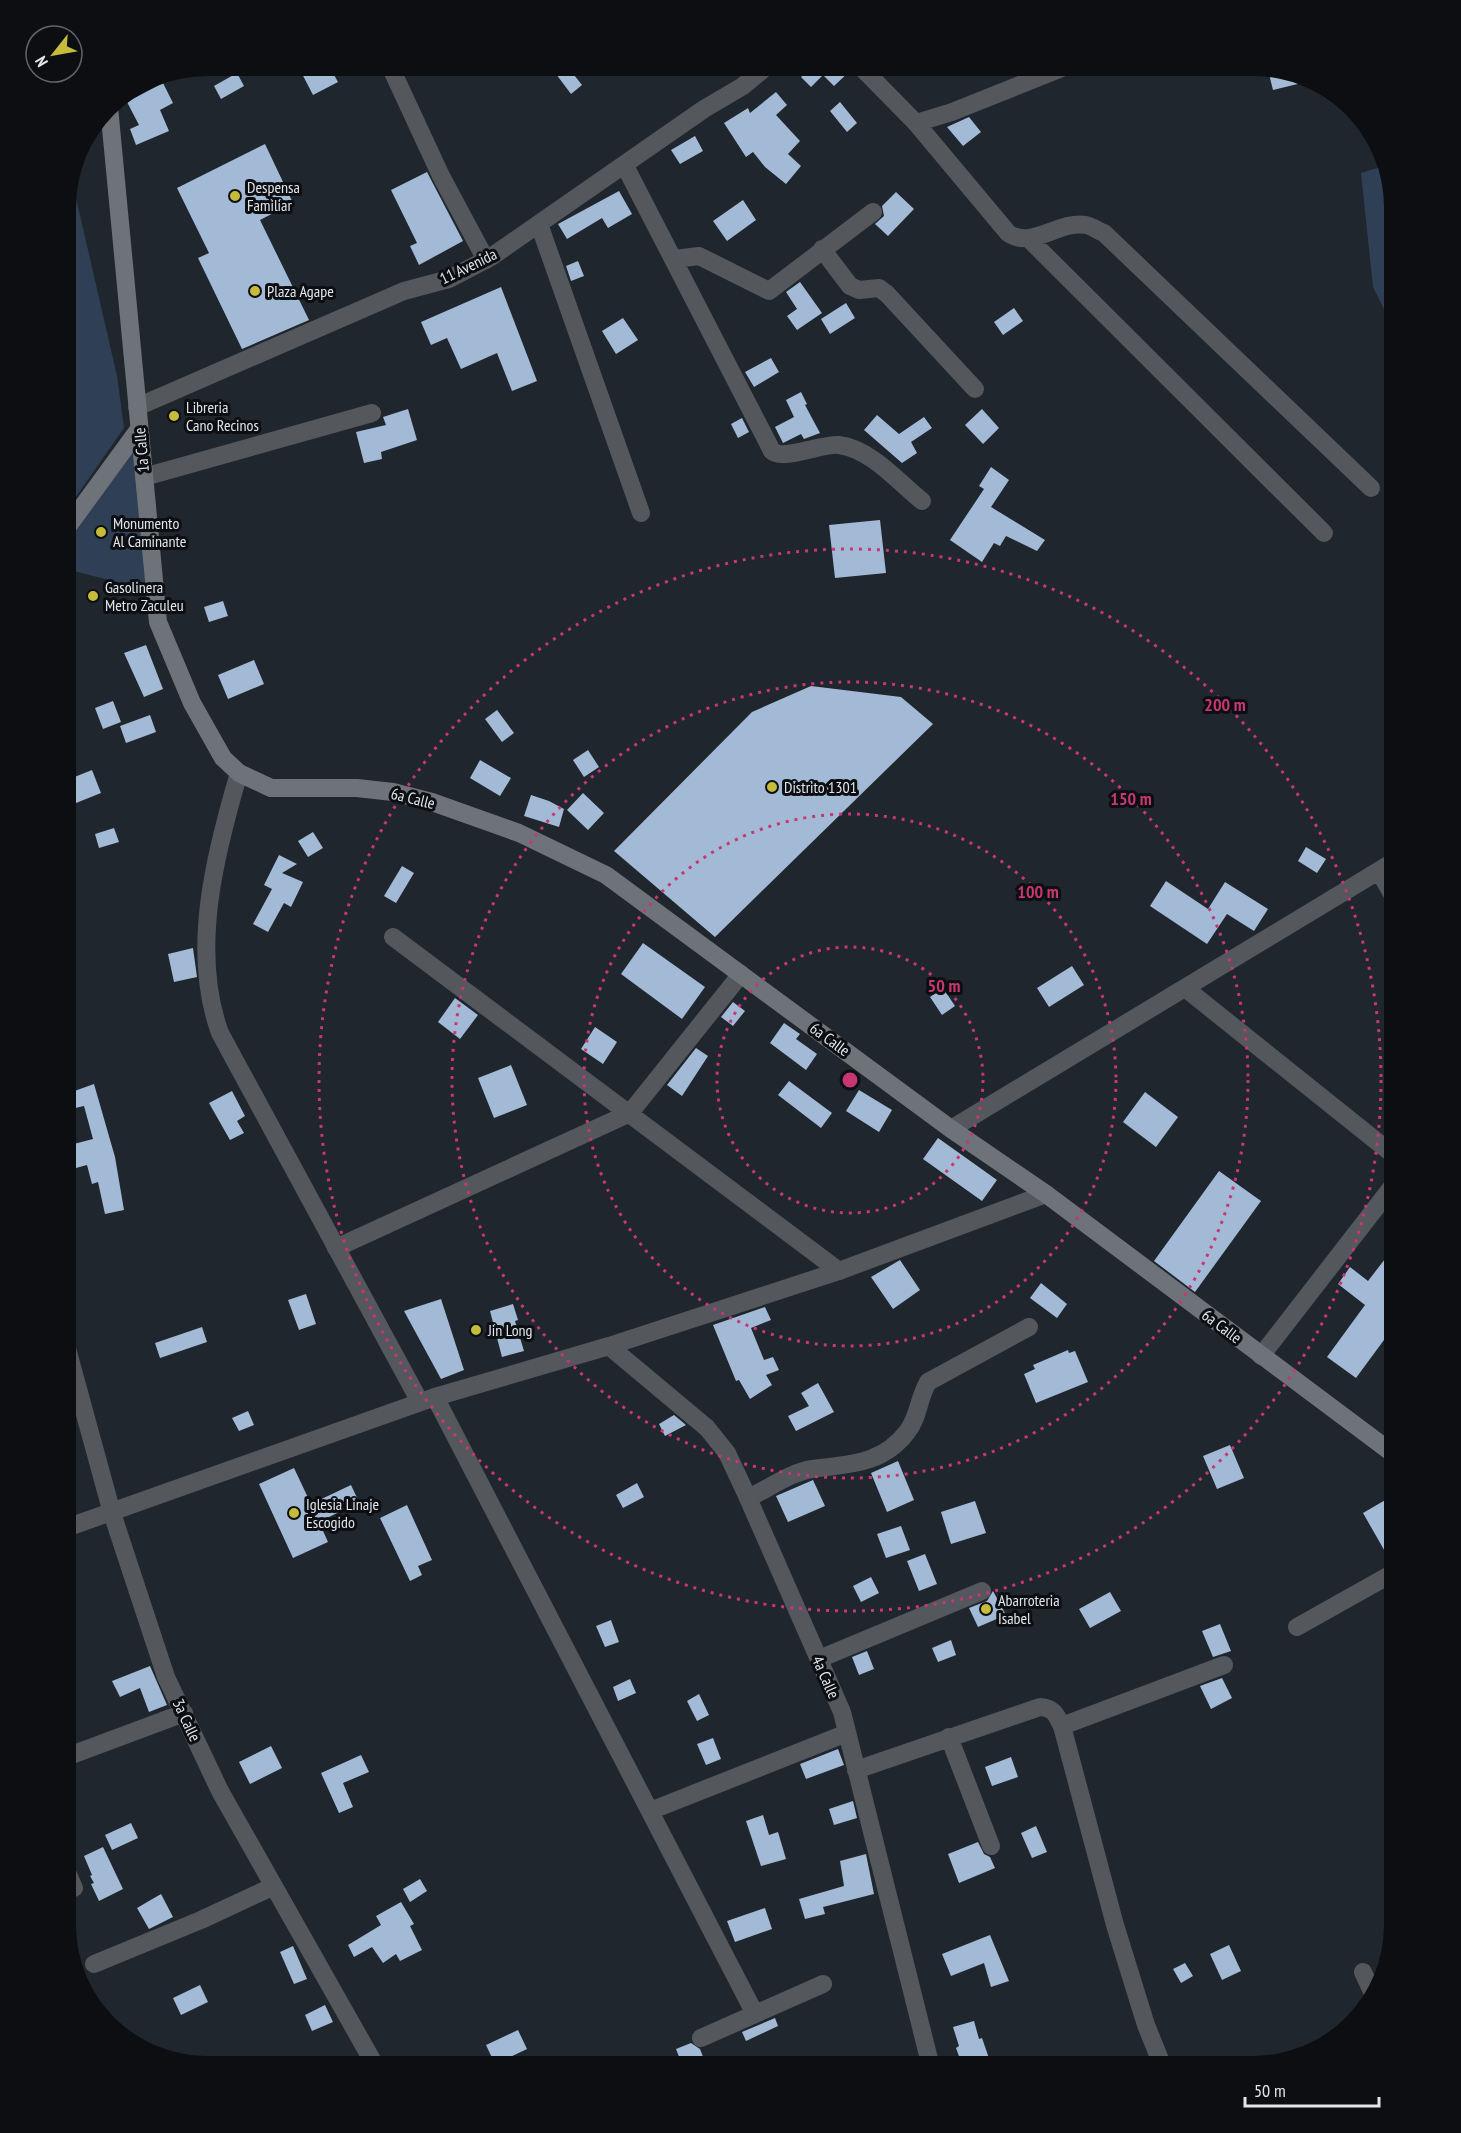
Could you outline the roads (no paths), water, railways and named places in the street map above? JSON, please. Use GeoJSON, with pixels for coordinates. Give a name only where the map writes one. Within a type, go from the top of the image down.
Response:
{"type":"FeatureCollection","features":[{"type":"Feature","properties":{"kind":"main road","name":"1a Calle"},"geometry":{"type":"LineString","coordinates":[[109,122],[158,622],[175,666],[209,737],[223,758],[238,773]]}},
{"type":"Feature","properties":{"kind":"main road"},"geometry":{"type":"LineString","coordinates":[[77,514],[139,429]]}},
{"type":"Feature","properties":{"kind":"main road","name":"6a Calle"},"geometry":{"type":"LineString","coordinates":[[238,773],[271,788],[357,788],[393,792],[432,802],[519,833],[606,875],[951,1129],[1046,1194],[1384,1447]]}},
{"type":"Feature","properties":{"kind":"street"},"geometry":{"type":"LineString","coordinates":[[395,77],[441,176],[486,260]]}},
{"type":"Feature","properties":{"kind":"street","name":"11 Avenida"},"geometry":{"type":"LineString","coordinates":[[137,407],[404,291],[449,279],[486,260],[753,77]]}},
{"type":"Feature","properties":{"kind":"street"},"geometry":{"type":"LineString","coordinates":[[871,77],[916,123],[1008,233],[1017,239],[1029,239],[1064,226],[1087,225],[1104,233],[1371,488]]}},
{"type":"Feature","properties":{"kind":"street"},"geometry":{"type":"LineString","coordinates":[[916,123],[952,112],[1040,77]]}},
{"type":"Feature","properties":{"kind":"street"},"geometry":{"type":"LineString","coordinates":[[625,166],[675,259],[772,451],[782,455],[837,444],[860,450],[922,501]]}},
{"type":"Feature","properties":{"kind":"street"},"geometry":{"type":"LineString","coordinates":[[675,259],[699,256],[769,291],[873,212]]}},
{"type":"Feature","properties":{"kind":"street"},"geometry":{"type":"LineString","coordinates":[[538,224],[641,513]]}},
{"type":"Feature","properties":{"kind":"street"},"geometry":{"type":"LineString","coordinates":[[1029,239],[1324,533]]}},
{"type":"Feature","properties":{"kind":"street"},"geometry":{"type":"LineString","coordinates":[[822,249],[850,286],[859,290],[879,288],[887,294],[975,389]]}},
{"type":"Feature","properties":{"kind":"street"},"geometry":{"type":"LineString","coordinates":[[144,477],[372,413]]}},
{"type":"Feature","properties":{"kind":"street"},"geometry":{"type":"LineString","coordinates":[[238,773],[212,887],[206,976],[210,1005],[220,1033],[336,1248],[427,1400],[650,1811],[755,2014]]}},
{"type":"Feature","properties":{"kind":"street"},"geometry":{"type":"LineString","coordinates":[[951,1129],[1384,868]]}},
{"type":"Feature","properties":{"kind":"street"},"geometry":{"type":"LineString","coordinates":[[393,937],[839,1271]]}},
{"type":"Feature","properties":{"kind":"street"},"geometry":{"type":"LineString","coordinates":[[336,1248],[630,1113],[741,974]]}},
{"type":"Feature","properties":{"kind":"street"},"geometry":{"type":"LineString","coordinates":[[1185,988],[1384,1147]]}},
{"type":"Feature","properties":{"kind":"street"},"geometry":{"type":"LineString","coordinates":[[76,1525],[427,1400],[609,1346],[839,1271],[1046,1194]]}},
{"type":"Feature","properties":{"kind":"street"},"geometry":{"type":"LineString","coordinates":[[1261,1356],[1384,1197]]}},
{"type":"Feature","properties":{"kind":"street"},"geometry":{"type":"LineString","coordinates":[[748,1498],[802,1472],[844,1466],[880,1456],[892,1449],[916,1420],[921,1394],[928,1382],[1029,1326]]}},
{"type":"Feature","properties":{"kind":"street","name":"4a Calle"},"geometry":{"type":"LineString","coordinates":[[609,1346],[706,1428],[727,1452],[748,1498],[842,1712],[928,2056]]}},
{"type":"Feature","properties":{"kind":"street","name":"3a Calle"},"geometry":{"type":"LineString","coordinates":[[76,1383],[112,1513],[166,1677],[220,1791],[370,2056]]}},
{"type":"Feature","properties":{"kind":"street"},"geometry":{"type":"LineString","coordinates":[[1297,1627],[1384,1578]]}},
{"type":"Feature","properties":{"kind":"street"},"geometry":{"type":"LineString","coordinates":[[819,1659],[982,1591]]}},
{"type":"Feature","properties":{"kind":"street"},"geometry":{"type":"LineString","coordinates":[[1062,1726],[1224,1665]]}},
{"type":"Feature","properties":{"kind":"street"},"geometry":{"type":"LineString","coordinates":[[856,1770],[1040,1707],[1049,1707],[1062,1726],[1115,1925],[1146,2025],[1159,2056]]}},
{"type":"Feature","properties":{"kind":"street"},"geometry":{"type":"LineString","coordinates":[[76,1753],[184,1713]]}},
{"type":"Feature","properties":{"kind":"street"},"geometry":{"type":"LineString","coordinates":[[650,1811],[847,1733]]}},
{"type":"Feature","properties":{"kind":"street"},"geometry":{"type":"LineString","coordinates":[[949,1737],[991,1846]]}},
{"type":"Feature","properties":{"kind":"street"},"geometry":{"type":"LineString","coordinates":[[94,1964],[201,1920],[274,1886]]}},
{"type":"Feature","properties":{"kind":"street"},"geometry":{"type":"LineString","coordinates":[[1363,1972],[1370,1986]]}},
{"type":"Feature","properties":{"kind":"street"},"geometry":{"type":"LineString","coordinates":[[701,2038],[823,1984]]}},
{"type":"Feature","properties":{"kind":"place","name":"Despensa Familiar"},"geometry":{"type":"Point","coordinates":[235,196]}},
{"type":"Feature","properties":{"kind":"place","name":"Plaza Agape"},"geometry":{"type":"Point","coordinates":[255,291]}},
{"type":"Feature","properties":{"kind":"place","name":"Libreria Cano Recinos"},"geometry":{"type":"Point","coordinates":[174,416]}},
{"type":"Feature","properties":{"kind":"place","name":"Monumento Al Caminante"},"geometry":{"type":"Point","coordinates":[101,532]}},
{"type":"Feature","properties":{"kind":"place","name":"Gasolinera Metro Zaculeu"},"geometry":{"type":"Point","coordinates":[93,596]}},
{"type":"Feature","properties":{"kind":"place","name":"Distrito 1301"},"geometry":{"type":"Point","coordinates":[772,787]}},
{"type":"Feature","properties":{"kind":"place","name":"Jin Long"},"geometry":{"type":"Point","coordinates":[476,1330]}},
{"type":"Feature","properties":{"kind":"place","name":"Iglesia Linaje Escogido"},"geometry":{"type":"Point","coordinates":[294,1513]}},
{"type":"Feature","properties":{"kind":"place","name":"Abarroteria Isabel"},"geometry":{"type":"Point","coordinates":[986,1609]}}]}
